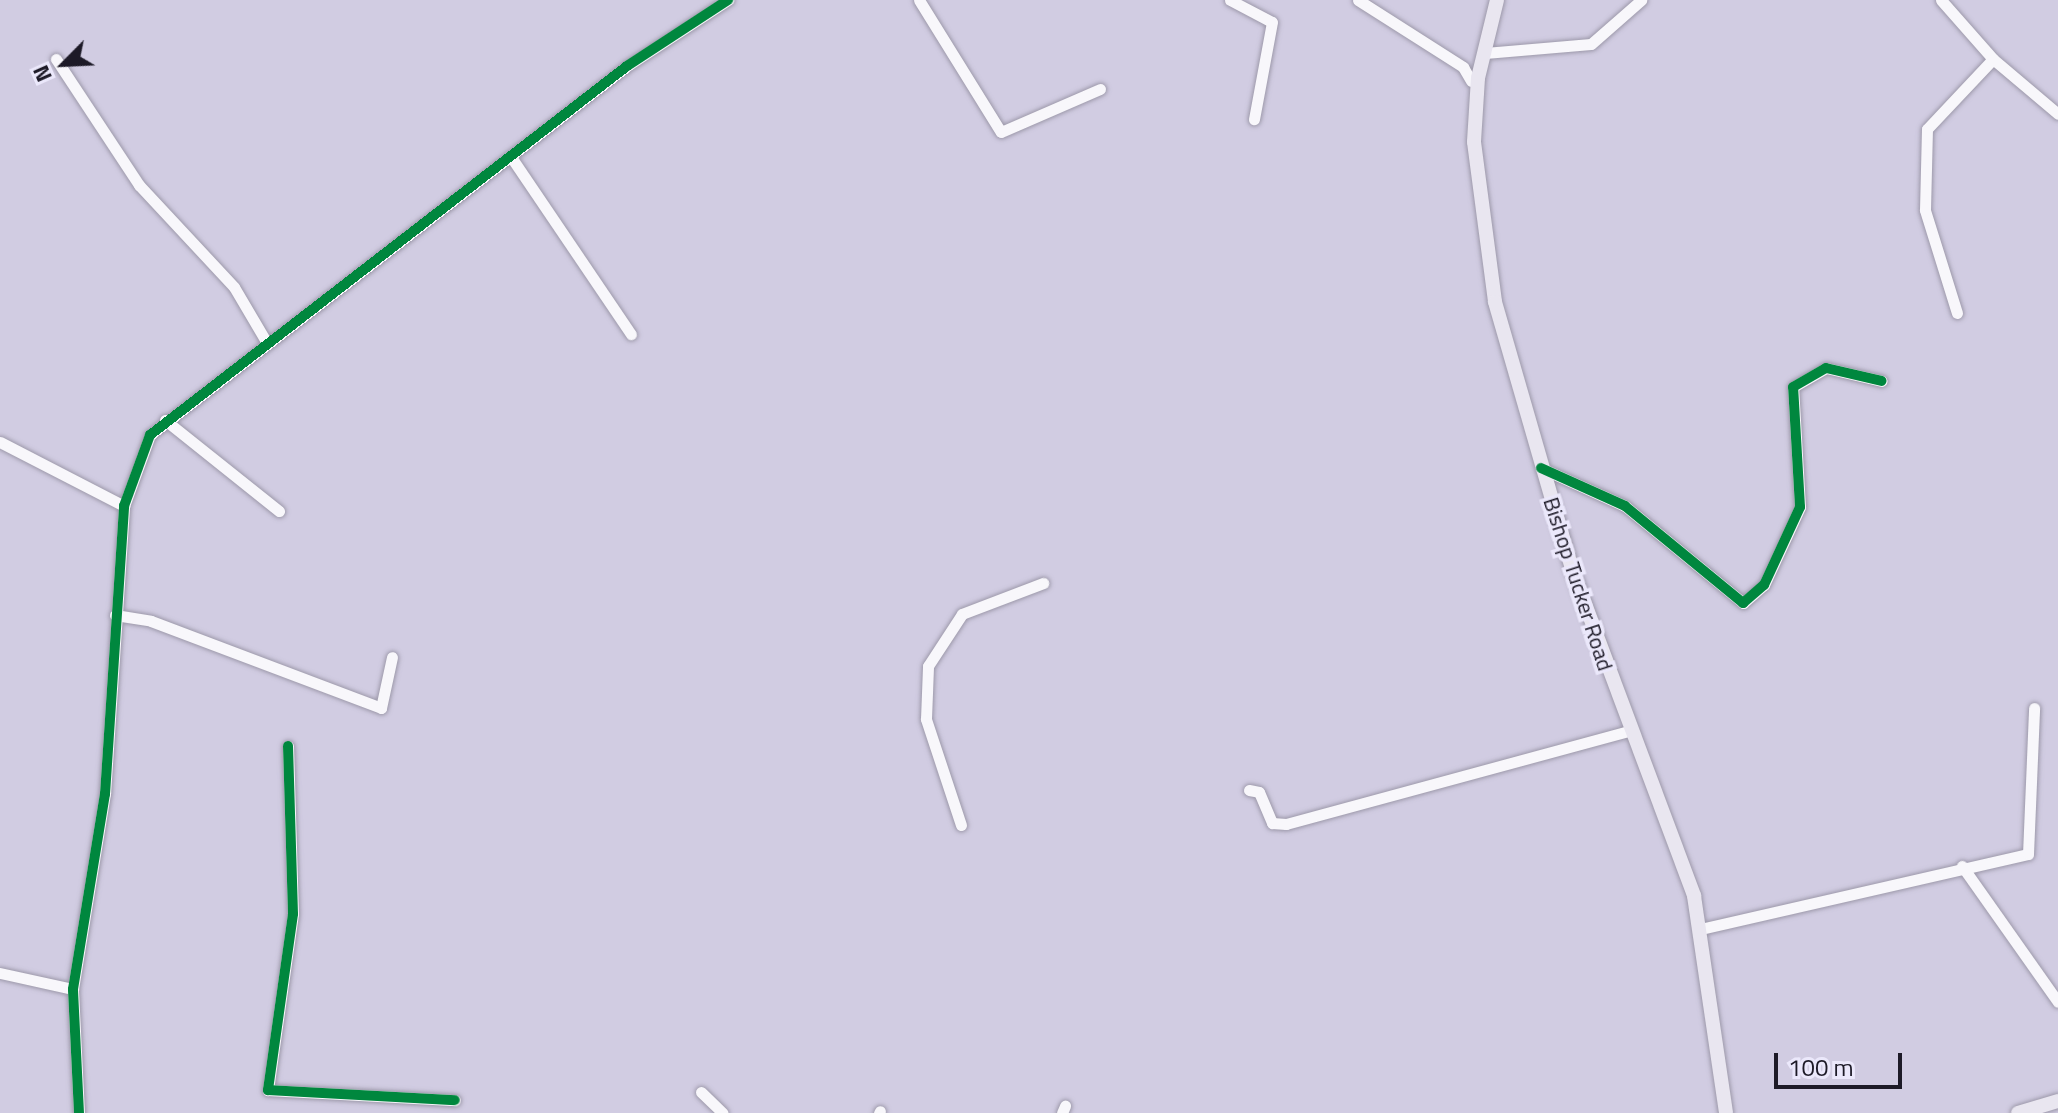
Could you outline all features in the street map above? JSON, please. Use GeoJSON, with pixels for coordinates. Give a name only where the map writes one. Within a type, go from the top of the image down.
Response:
{"type":"FeatureCollection","features":[{"type":"Feature","properties":{"kind":"main road","name":"Bishop Tucker Road"},"geometry":{"type":"LineString","coordinates":[[1497,0],[1485,53],[1474,142],[1482,228],[1541,468],[1628,731],[1685,869],[1701,929],[1726,1113]]}},
{"type":"Feature","properties":{"kind":"main road"},"geometry":{"type":"LineString","coordinates":[[2018,1113],[2058,1101]]}},
{"type":"Feature","properties":{"kind":"street"},"geometry":{"type":"LineString","coordinates":[[79,1113],[73,989],[105,794],[124,506],[136,460],[165,420],[627,66],[728,0]]}},
{"type":"Feature","properties":{"kind":"street"},"geometry":{"type":"LineString","coordinates":[[919,0],[1001,132],[1100,89]]}},
{"type":"Feature","properties":{"kind":"street"},"geometry":{"type":"LineString","coordinates":[[1230,0],[1272,22],[1254,119]]}},
{"type":"Feature","properties":{"kind":"street"},"geometry":{"type":"LineString","coordinates":[[1358,0],[1463,67],[1471,81]]}},
{"type":"Feature","properties":{"kind":"street"},"geometry":{"type":"LineString","coordinates":[[1485,53],[1591,44],[1641,0]]}},
{"type":"Feature","properties":{"kind":"street"},"geometry":{"type":"LineString","coordinates":[[1941,0],[1993,59],[2058,114]]}},
{"type":"Feature","properties":{"kind":"street"},"geometry":{"type":"LineString","coordinates":[[56,59],[145,193],[234,287],[267,343]]}},
{"type":"Feature","properties":{"kind":"street"},"geometry":{"type":"LineString","coordinates":[[1957,313],[1925,210],[1927,129],[1993,59]]}},
{"type":"Feature","properties":{"kind":"street"},"geometry":{"type":"LineString","coordinates":[[511,157],[631,334]]}},
{"type":"Feature","properties":{"kind":"street"},"geometry":{"type":"LineString","coordinates":[[1541,468],[1625,506],[1743,603],[1764,585],[1800,507],[1793,387],[1826,368],[1882,381]]}},
{"type":"Feature","properties":{"kind":"street"},"geometry":{"type":"LineString","coordinates":[[165,420],[279,511]]}},
{"type":"Feature","properties":{"kind":"street"},"geometry":{"type":"LineString","coordinates":[[0,442],[124,506]]}},
{"type":"Feature","properties":{"kind":"street"},"geometry":{"type":"LineString","coordinates":[[961,825],[926,719],[928,666],[962,614],[1043,583]]}},
{"type":"Feature","properties":{"kind":"street"},"geometry":{"type":"LineString","coordinates":[[115,615],[151,621],[381,708],[392,657]]}},
{"type":"Feature","properties":{"kind":"street"},"geometry":{"type":"LineString","coordinates":[[1701,929],[2032,850],[2034,708]]}},
{"type":"Feature","properties":{"kind":"street"},"geometry":{"type":"LineString","coordinates":[[1249,790],[1258,790],[1272,823],[1286,824],[1628,731]]}},
{"type":"Feature","properties":{"kind":"street"},"geometry":{"type":"LineString","coordinates":[[288,746],[293,914],[268,1090],[455,1100]]}},
{"type":"Feature","properties":{"kind":"street"},"geometry":{"type":"LineString","coordinates":[[1962,866],[2058,1002]]}},
{"type":"Feature","properties":{"kind":"street"},"geometry":{"type":"LineString","coordinates":[[0,973],[73,989]]}},
{"type":"Feature","properties":{"kind":"street"},"geometry":{"type":"LineString","coordinates":[[701,1092],[723,1113]]}},
{"type":"Feature","properties":{"kind":"cycle path"},"geometry":{"type":"LineString","coordinates":[[79,1113],[73,989],[105,794],[124,506],[150,435],[627,66],[728,0]]}},
{"type":"Feature","properties":{"kind":"cycle path"},"geometry":{"type":"LineString","coordinates":[[1541,468],[1625,506],[1743,603],[1764,585],[1800,507],[1793,387],[1826,368],[1882,381]]}},
{"type":"Feature","properties":{"kind":"cycle path"},"geometry":{"type":"LineString","coordinates":[[288,746],[293,914],[268,1090],[455,1100]]}}]}
